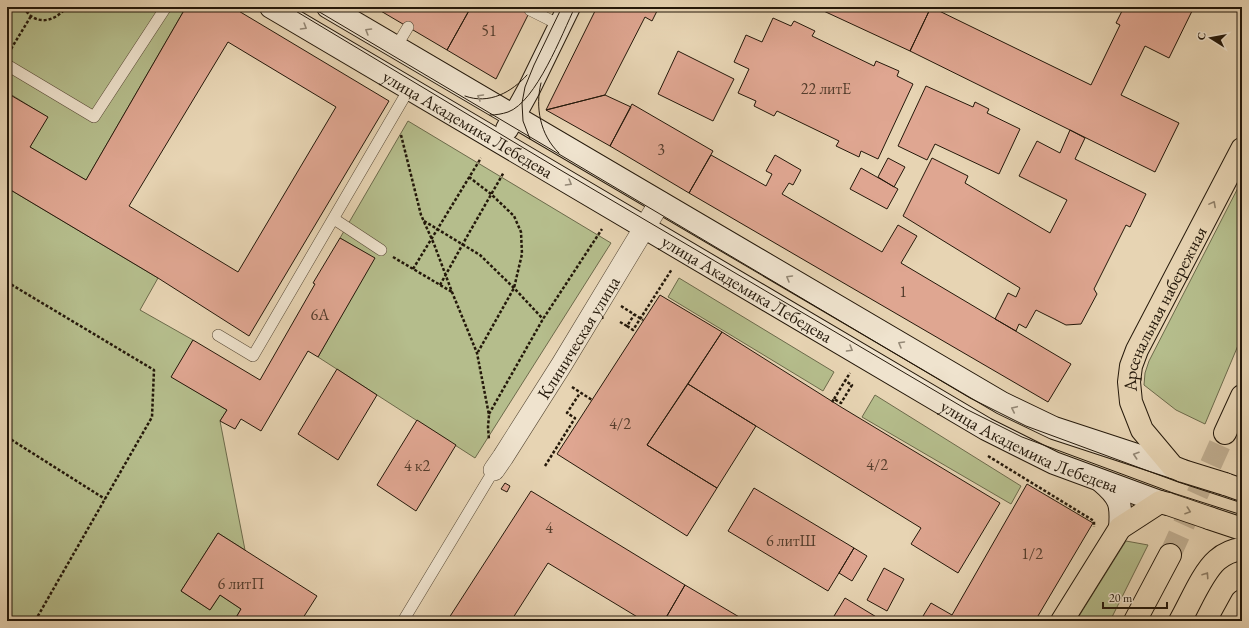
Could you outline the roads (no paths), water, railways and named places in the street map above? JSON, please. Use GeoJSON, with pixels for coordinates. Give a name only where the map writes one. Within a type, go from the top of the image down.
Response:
{"type":"FeatureCollection","features":[{"type":"Feature","properties":{"kind":"main road","name":"улица Академика Лебедева"},"geometry":{"type":"LineString","coordinates":[[271,7],[986,429],[1054,463],[1164,503],[1242,529]]}},
{"type":"Feature","properties":{"kind":"main road","name":"улица Академика Лебедева"},"geometry":{"type":"LineString","coordinates":[[328,7],[1002,403],[1054,428],[1233,487]]}},
{"type":"Feature","properties":{"kind":"main road"},"geometry":{"type":"LineString","coordinates":[[499,142],[514,116],[565,16]]}},
{"type":"Feature","properties":{"kind":"main road","name":"Арсенальная набережная"},"geometry":{"type":"LineString","coordinates":[[1178,469],[1142,430],[1131,402],[1129,382],[1130,366],[1242,149]]}},
{"type":"Feature","properties":{"kind":"main road"},"geometry":{"type":"LineString","coordinates":[[1225,433],[1242,396]]}},
{"type":"Feature","properties":{"kind":"main road"},"geometry":{"type":"LineString","coordinates":[[1062,621],[1120,528],[1122,511],[1119,501],[1111,488],[1100,480]]}},
{"type":"Feature","properties":{"kind":"main road"},"geometry":{"type":"LineString","coordinates":[[1120,528],[1164,503]]}},
{"type":"Feature","properties":{"kind":"main road"},"geometry":{"type":"LineString","coordinates":[[1180,621],[1205,576],[1216,560],[1228,553],[1239,550]]}},
{"type":"Feature","properties":{"kind":"main road"},"geometry":{"type":"LineString","coordinates":[[1135,621],[1170,555]]}},
{"type":"Feature","properties":{"kind":"main road"},"geometry":{"type":"LineString","coordinates":[[1231,621],[1242,601]]}},
{"type":"Feature","properties":{"kind":"street","name":"Клиническая улица"},"geometry":{"type":"LineString","coordinates":[[498,464],[562,364],[660,202]]}},
{"type":"Feature","properties":{"kind":"lane"},"geometry":{"type":"LineString","coordinates":[[7,65],[94,117],[166,7]]}},
{"type":"Feature","properties":{"kind":"lane"},"geometry":{"type":"LineString","coordinates":[[530,10],[565,16]]}},
{"type":"Feature","properties":{"kind":"lane"},"geometry":{"type":"LineString","coordinates":[[396,47],[408,27]]}},
{"type":"Feature","properties":{"kind":"lane"},"geometry":{"type":"LineString","coordinates":[[218,335],[253,356],[409,89]]}},
{"type":"Feature","properties":{"kind":"lane"},"geometry":{"type":"LineString","coordinates":[[334,219],[381,250]]}},
{"type":"Feature","properties":{"kind":"lane"},"geometry":{"type":"LineString","coordinates":[[403,621],[498,464]]}},
{"type":"Feature","properties":{"kind":"tunnel"},"geometry":{"type":"LineString","coordinates":[[1170,555],[1225,433]]}},
{"type":"Feature","properties":{"kind":"tram line"},"geometry":{"type":"LineString","coordinates":[[289,7],[557,168],[966,409],[1022,437],[1173,493],[1242,515]]}},
{"type":"Feature","properties":{"kind":"tram line"},"geometry":{"type":"LineString","coordinates":[[311,7],[970,398],[1026,426],[1178,482],[1242,503]]}},
{"type":"Feature","properties":{"kind":"tram line"},"geometry":{"type":"LineString","coordinates":[[530,139],[523,121],[522,103],[525,87],[562,7]]}},
{"type":"Feature","properties":{"kind":"tram line"},"geometry":{"type":"LineString","coordinates":[[490,115],[508,112],[518,106],[528,95],[538,82],[547,66],[575,7]]}},
{"type":"Feature","properties":{"kind":"tram line"},"geometry":{"type":"LineString","coordinates":[[465,96],[483,99],[491,98],[514,87],[527,75]]}},
{"type":"Feature","properties":{"kind":"tram line"},"geometry":{"type":"LineString","coordinates":[[541,83],[539,92],[539,111],[543,129],[547,138],[559,153]]}}]}
